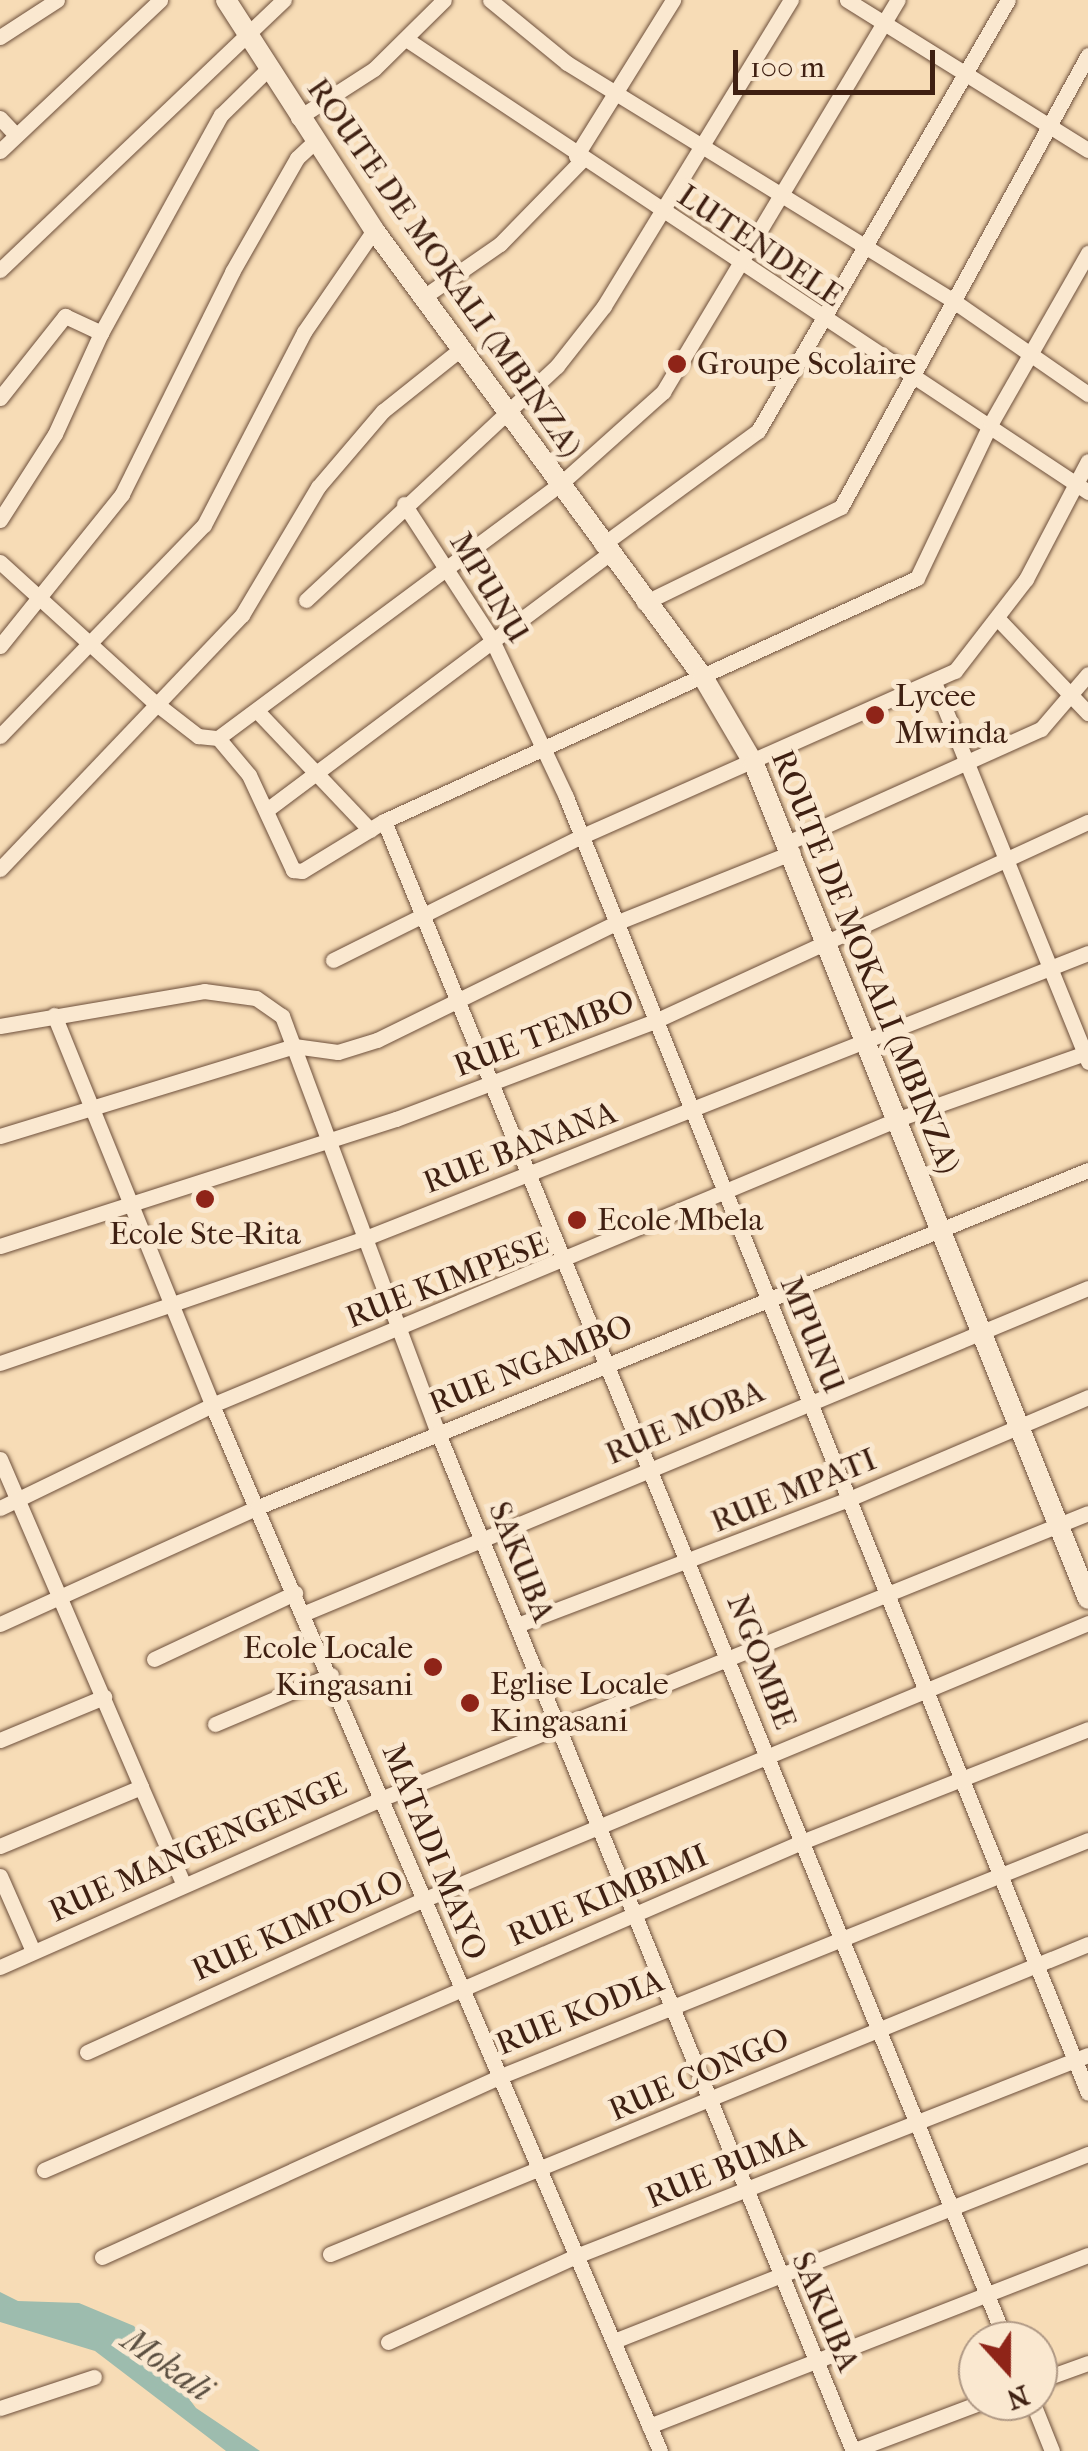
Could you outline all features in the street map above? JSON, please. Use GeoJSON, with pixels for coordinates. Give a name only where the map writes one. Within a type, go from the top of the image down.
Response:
{"type":"FeatureCollection","features":[{"type":"Feature","properties":{"kind":"street"},"geometry":{"type":"LineString","coordinates":[[0,36],[57,0]]}},
{"type":"Feature","properties":{"kind":"street"},"geometry":{"type":"LineString","coordinates":[[0,151],[160,0]]}},
{"type":"Feature","properties":{"kind":"street","name":"ROUTE DE MOKALI (MBINZA)"},"geometry":{"type":"LineString","coordinates":[[226,0],[298,118],[374,230],[644,603],[704,677],[754,764],[791,847],[1088,1599]]}},
{"type":"Feature","properties":{"kind":"street"},"geometry":{"type":"LineString","coordinates":[[0,270],[245,30],[284,0]]}},
{"type":"Feature","properties":{"kind":"street"},"geometry":{"type":"LineString","coordinates":[[298,118],[406,39],[444,0]]}},
{"type":"Feature","properties":{"kind":"street"},"geometry":{"type":"LineString","coordinates":[[490,0],[616,94],[865,252],[955,302],[1029,357],[1088,394]]}},
{"type":"Feature","properties":{"kind":"street"},"geometry":{"type":"LineString","coordinates":[[422,298],[511,235],[579,158],[673,0]]}},
{"type":"Feature","properties":{"kind":"street"},"geometry":{"type":"LineString","coordinates":[[306,600],[506,412],[604,306],[791,0]]}},
{"type":"Feature","properties":{"kind":"street"},"geometry":{"type":"LineString","coordinates":[[847,0],[1088,150]]}},
{"type":"Feature","properties":{"kind":"street"},"geometry":{"type":"LineString","coordinates":[[0,562],[95,642],[154,702],[198,736],[218,738],[260,714],[559,485],[664,392],[744,265],[898,0]]}},
{"type":"Feature","properties":{"kind":"street"},"geometry":{"type":"LineString","coordinates":[[268,809],[758,431],[826,323],[1008,0]]}},
{"type":"Feature","properties":{"kind":"street","name":"LUTENDELE"},"geometry":{"type":"LineString","coordinates":[[406,39],[826,323],[991,423],[1082,489]]}},
{"type":"Feature","properties":{"kind":"street"},"geometry":{"type":"LineString","coordinates":[[644,603],[841,507],[915,378],[1088,55]]}},
{"type":"Feature","properties":{"kind":"street"},"geometry":{"type":"LineString","coordinates":[[0,520],[55,434],[100,333],[221,115],[270,68]]}},
{"type":"Feature","properties":{"kind":"street"},"geometry":{"type":"LineString","coordinates":[[0,118],[15,134]]}},
{"type":"Feature","properties":{"kind":"street"},"geometry":{"type":"LineString","coordinates":[[0,646],[44,598],[138,467],[232,272],[297,158],[314,142]]}},
{"type":"Feature","properties":{"kind":"street"},"geometry":{"type":"LineString","coordinates":[[0,736],[204,525],[304,332],[374,230]]}},
{"type":"Feature","properties":{"kind":"street"},"geometry":{"type":"LineString","coordinates":[[218,738],[268,809],[297,872],[377,826],[542,746],[704,677],[916,578],[991,423],[1088,253]]}},
{"type":"Feature","properties":{"kind":"street"},"geometry":{"type":"LineString","coordinates":[[0,398],[65,316],[100,333]]}},
{"type":"Feature","properties":{"kind":"street"},"geometry":{"type":"LineString","coordinates":[[0,869],[154,702],[242,615],[318,487],[383,411],[462,348]]}},
{"type":"Feature","properties":{"kind":"street"},"geometry":{"type":"LineString","coordinates":[[333,960],[582,836],[934,682],[972,656],[999,620],[1082,489],[1088,461]]}},
{"type":"Feature","properties":{"kind":"street","name":"MPUNU"},"geometry":{"type":"LineString","coordinates":[[404,504],[491,638],[582,836],[1036,1965],[1082,2058],[1088,2092]]}},
{"type":"Feature","properties":{"kind":"street"},"geometry":{"type":"LineString","coordinates":[[999,620],[1088,714]]}},
{"type":"Feature","properties":{"kind":"street"},"geometry":{"type":"LineString","coordinates":[[0,1136],[94,1104],[294,1046],[338,1052],[461,1004],[618,922],[791,847],[1040,729],[1075,698],[1088,674]]}},
{"type":"Feature","properties":{"kind":"street"},"geometry":{"type":"LineString","coordinates":[[934,682],[1010,858],[1087,1056]]}},
{"type":"Feature","properties":{"kind":"street","name":"NGOMBE"},"geometry":{"type":"LineString","coordinates":[[260,714],[377,826],[423,912],[692,1562],[997,2321]]}},
{"type":"Feature","properties":{"kind":"street","name":"RUE TEMBO"},"geometry":{"type":"LineString","coordinates":[[0,1246],[493,1083],[655,1020],[1088,822]]}},
{"type":"Feature","properties":{"kind":"street","name":"RUE BANANA"},"geometry":{"type":"LineString","coordinates":[[0,1363],[368,1237],[690,1112],[866,1036],[1088,953]]}},
{"type":"Feature","properties":{"kind":"street","name":"SAKUBA"},"geometry":{"type":"LineString","coordinates":[[0,1026],[164,993],[228,992],[280,1012],[368,1237],[438,1433],[853,2451]]}},
{"type":"Feature","properties":{"kind":"street","name":"MATADI MAYO"},"geometry":{"type":"LineString","coordinates":[[54,1015],[94,1104],[212,1404],[660,2451]]}},
{"type":"Feature","properties":{"kind":"street","name":"RUE KIMPESE"},"geometry":{"type":"LineString","coordinates":[[0,1508],[212,1404],[569,1262],[898,1119],[1087,1056]]}},
{"type":"Feature","properties":{"kind":"street","name":"RUE NGAMBO"},"geometry":{"type":"LineString","coordinates":[[0,1624],[258,1507],[1088,1170]]}},
{"type":"Feature","properties":{"kind":"street","name":"RUE MOBA"},"geometry":{"type":"LineString","coordinates":[[304,1614],[480,1536],[809,1401],[982,1335],[1088,1288]]}},
{"type":"Feature","properties":{"kind":"street","name":"RUE MPATI"},"geometry":{"type":"LineString","coordinates":[[517,1625],[849,1500],[1088,1398]]}},
{"type":"Feature","properties":{"kind":"street"},"geometry":{"type":"LineString","coordinates":[[0,1459],[183,1883]]}},
{"type":"Feature","properties":{"kind":"street","name":"RUE MANGENGENGE"},"geometry":{"type":"LineString","coordinates":[[0,1967],[383,1798],[1088,1513]]}},
{"type":"Feature","properties":{"kind":"street"},"geometry":{"type":"LineString","coordinates":[[154,1658],[295,1592]]}},
{"type":"Feature","properties":{"kind":"street","name":"RUE KIMPOLO"},"geometry":{"type":"LineString","coordinates":[[87,2052],[424,1899],[767,1752],[1088,1623]]}},
{"type":"Feature","properties":{"kind":"street"},"geometry":{"type":"LineString","coordinates":[[215,1724],[330,1675]]}},
{"type":"Feature","properties":{"kind":"street"},"geometry":{"type":"LineString","coordinates":[[0,1740],[104,1697]]}},
{"type":"Feature","properties":{"kind":"street","name":"RUE KIMBIMI"},"geometry":{"type":"LineString","coordinates":[[44,2170],[804,1841],[1088,1729]]}},
{"type":"Feature","properties":{"kind":"street"},"geometry":{"type":"LineString","coordinates":[[0,1846],[141,1786]]}},
{"type":"Feature","properties":{"kind":"street","name":"RUE KODIA"},"geometry":{"type":"LineString","coordinates":[[102,2257],[500,2076],[1088,1840]]}},
{"type":"Feature","properties":{"kind":"street"},"geometry":{"type":"LineString","coordinates":[[0,1876],[33,1950]]}},
{"type":"Feature","properties":{"kind":"street","name":"RUE CONGO"},"geometry":{"type":"LineString","coordinates":[[330,2254],[1088,1944]]}},
{"type":"Feature","properties":{"kind":"street","name":"RUE BUMA"},"geometry":{"type":"LineString","coordinates":[[388,2342],[576,2256],[1082,2058]]}},
{"type":"Feature","properties":{"kind":"street"},"geometry":{"type":"LineString","coordinates":[[614,2341],[1088,2154]]}},
{"type":"Feature","properties":{"kind":"street"},"geometry":{"type":"LineString","coordinates":[[649,2426],[1088,2255]]}},
{"type":"Feature","properties":{"kind":"street"},"geometry":{"type":"LineString","coordinates":[[1058,2374],[1088,2363]]}},
{"type":"Feature","properties":{"kind":"street"},"geometry":{"type":"LineString","coordinates":[[0,2408],[94,2377]]}},
{"type":"Feature","properties":{"kind":"street"},"geometry":{"type":"LineString","coordinates":[[853,2451],[958,2411]]}},
{"type":"Feature","properties":{"kind":"street"},"geometry":{"type":"LineString","coordinates":[[1040,2421],[1052,2451]]}},
{"type":"Feature","properties":{"kind":"shaded area"},"geometry":{"type":"Polygon","coordinates":[[[0,2292],[18,2301],[79,2303],[134,2326],[196,2408],[260,2451],[226,2451],[95,2351],[0,2322],[0,2292]]]}},
{"type":"Feature","properties":{"kind":"place","name":"Groupe Scolaire"},"geometry":{"type":"Point","coordinates":[677,364]}},
{"type":"Feature","properties":{"kind":"place","name":"Lycee Mwinda"},"geometry":{"type":"Point","coordinates":[875,715]}},
{"type":"Feature","properties":{"kind":"place","name":"Ecole Ste-Rita"},"geometry":{"type":"Point","coordinates":[205,1199]}},
{"type":"Feature","properties":{"kind":"place","name":"Ecole Mbela"},"geometry":{"type":"Point","coordinates":[577,1220]}},
{"type":"Feature","properties":{"kind":"place","name":"Ecole Locale Kingasani"},"geometry":{"type":"Point","coordinates":[433,1667]}},
{"type":"Feature","properties":{"kind":"place","name":"Eglise Locale Kingasani"},"geometry":{"type":"Point","coordinates":[470,1703]}},
{"type":"Feature","properties":{"kind":"water label","name":"Mokali"},"geometry":{"type":"Point","coordinates":[167,2365]}}]}
